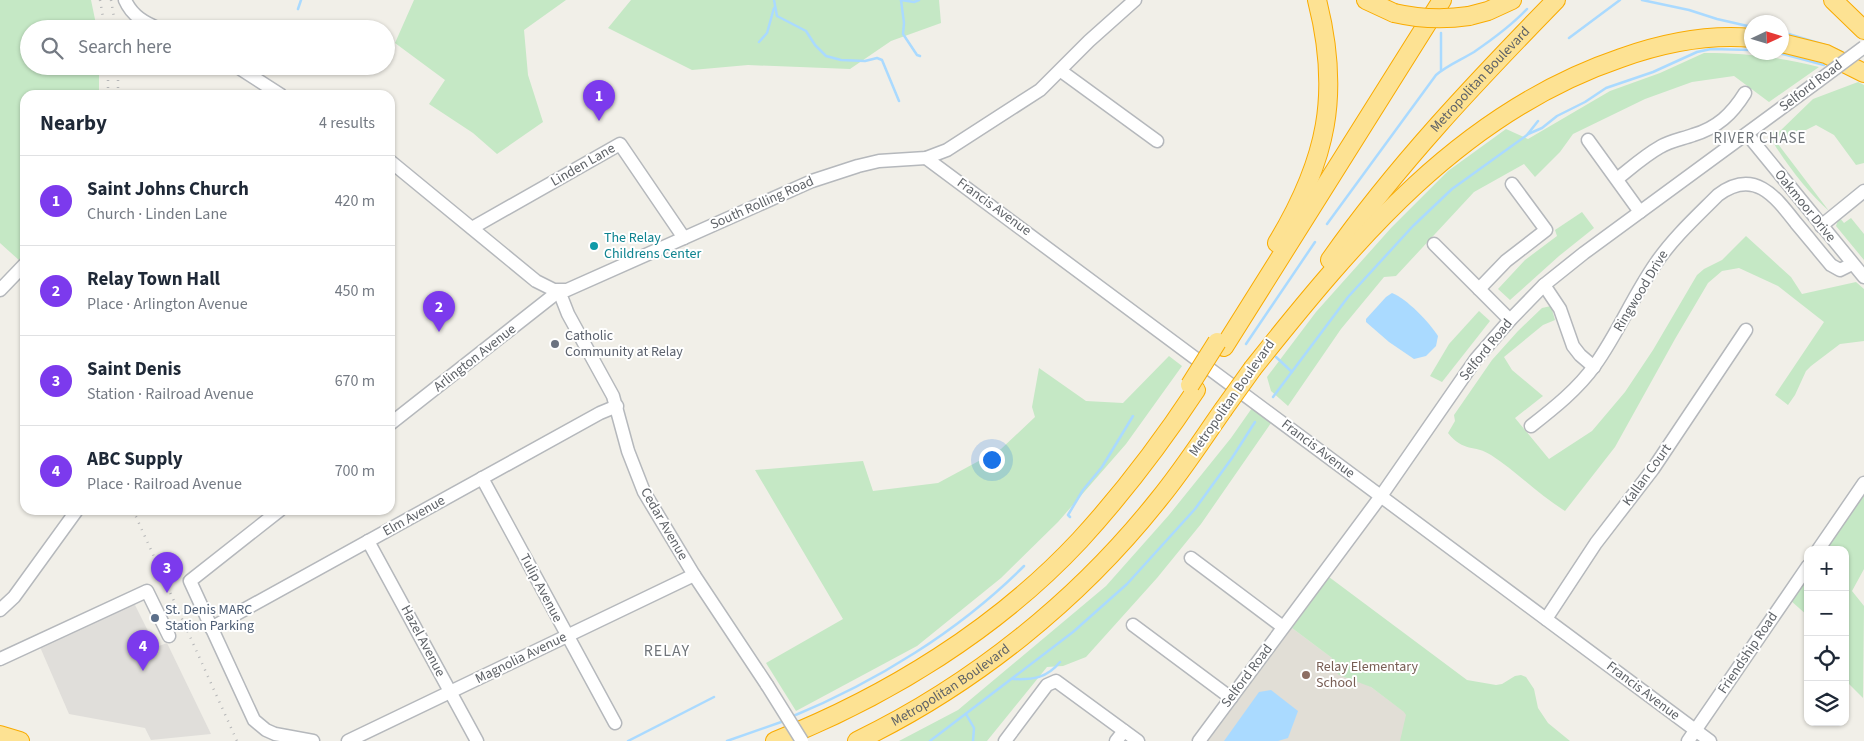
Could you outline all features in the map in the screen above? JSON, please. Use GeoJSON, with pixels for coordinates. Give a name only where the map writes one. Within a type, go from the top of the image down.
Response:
{"type":"FeatureCollection","features":[{"type":"Feature","properties":{"kind":"highway"},"geometry":{"type":"LineString","coordinates":[[1221,344],[1283,233],[1306,188],[1317,161],[1324,134],[1330,88],[1326,39],[1318,0]]}},
{"type":"Feature","properties":{"kind":"highway"},"geometry":{"type":"LineString","coordinates":[[1366,0],[1394,13],[1415,18],[1435,19],[1469,16],[1488,11],[1512,0]]}},
{"type":"Feature","properties":{"kind":"highway"},"geometry":{"type":"LineString","coordinates":[[775,741],[811,727],[853,707],[953,647],[995,616],[1038,580],[1078,541],[1135,476],[1162,441],[1221,344],[1444,0]]}},
{"type":"Feature","properties":{"kind":"highway","name":"Metropolitan Boulevard"},"geometry":{"type":"LineString","coordinates":[[857,741],[922,706],[970,675],[1058,606],[1100,566],[1148,512],[1187,462],[1347,236],[1414,153],[1556,0]]}},
{"type":"Feature","properties":{"kind":"highway"},"geometry":{"type":"LineString","coordinates":[[1833,0],[1864,30]]}},
{"type":"Feature","properties":{"kind":"highway"},"geometry":{"type":"LineString","coordinates":[[1253,368],[1304,304],[1355,246],[1434,168],[1493,121],[1557,84],[1592,67],[1628,55],[1685,41],[1714,37],[1744,38]]}},
{"type":"Feature","properties":{"kind":"highway"},"geometry":{"type":"LineString","coordinates":[[1789,44],[1826,54],[1864,73]]}},
{"type":"Feature","properties":{"kind":"highway"},"geometry":{"type":"LineString","coordinates":[[0,735],[20,741]]}},
{"type":"Feature","properties":{"kind":"street"},"geometry":{"type":"LineString","coordinates":[[126,0],[136,16],[142,20]]}},
{"type":"Feature","properties":{"kind":"street","name":"South Rolling Road"},"geometry":{"type":"LineString","coordinates":[[559,291],[575,287],[774,197],[841,171],[879,162],[926,158],[946,150],[1018,106],[1040,90],[1089,41],[1135,0]]}},
{"type":"Feature","properties":{"kind":"street","name":"Selford Road"},"geometry":{"type":"LineString","coordinates":[[1199,741],[1382,496],[1476,359],[1510,320],[1544,285],[1864,47]]}},
{"type":"Feature","properties":{"kind":"street"},"geometry":{"type":"LineString","coordinates":[[1061,71],[1157,141]]}},
{"type":"Feature","properties":{"kind":"street"},"geometry":{"type":"LineString","coordinates":[[249,75],[270,90]]}},
{"type":"Feature","properties":{"kind":"street"},"geometry":{"type":"LineString","coordinates":[[1617,179],[1661,146],[1712,127],[1731,113],[1745,93]]}},
{"type":"Feature","properties":{"kind":"street","name":"Oakmoor Drive"},"geometry":{"type":"LineString","coordinates":[[1747,134],[1864,277]]}},
{"type":"Feature","properties":{"kind":"street"},"geometry":{"type":"LineString","coordinates":[[1588,140],[1640,212]]}},
{"type":"Feature","properties":{"kind":"street","name":"Linden Lane"},"geometry":{"type":"LineString","coordinates":[[472,228],[620,144],[684,238]]}},
{"type":"Feature","properties":{"kind":"street","name":"Francis Avenue"},"geometry":{"type":"LineString","coordinates":[[926,158],[1710,741]]}},
{"type":"Feature","properties":{"kind":"street"},"geometry":{"type":"LineString","coordinates":[[395,165],[536,281],[548,288],[559,291]]}},
{"type":"Feature","properties":{"kind":"street"},"geometry":{"type":"LineString","coordinates":[[1478,289],[1506,261],[1546,230],[1512,184]]}},
{"type":"Feature","properties":{"kind":"street","name":"Ringwood Drive"},"geometry":{"type":"LineString","coordinates":[[1531,426],[1566,396],[1594,367],[1610,344],[1640,287],[1656,262],[1670,244],[1726,189],[1742,184],[1760,187],[1778,200],[1831,266],[1840,270],[1852,264]]}},
{"type":"Feature","properties":{"kind":"street"},"geometry":{"type":"LineString","coordinates":[[1821,226],[1864,191]]}},
{"type":"Feature","properties":{"kind":"street"},"geometry":{"type":"LineString","coordinates":[[1434,244],[1510,320]]}},
{"type":"Feature","properties":{"kind":"street"},"geometry":{"type":"LineString","coordinates":[[0,290],[20,269]]}},
{"type":"Feature","properties":{"kind":"street"},"geometry":{"type":"LineString","coordinates":[[1544,285],[1560,309],[1573,346],[1594,367]]}},
{"type":"Feature","properties":{"kind":"street","name":"Cedar Avenue"},"geometry":{"type":"LineString","coordinates":[[559,291],[568,314],[613,396],[628,451],[644,492],[694,575],[802,741]]}},
{"type":"Feature","properties":{"kind":"street","name":"Arlington Avenue"},"geometry":{"type":"LineString","coordinates":[[395,420],[559,291]]}},
{"type":"Feature","properties":{"kind":"street","name":"Kallan Court"},"geometry":{"type":"LineString","coordinates":[[1546,619],[1596,543],[1653,469],[1746,330]]}},
{"type":"Feature","properties":{"kind":"street","name":"Elm Avenue"},"geometry":{"type":"LineString","coordinates":[[211,628],[600,413],[617,406]]}},
{"type":"Feature","properties":{"kind":"street","name":"Tulip Avenue"},"geometry":{"type":"LineString","coordinates":[[482,478],[615,724]]}},
{"type":"Feature","properties":{"kind":"street"},"geometry":{"type":"LineString","coordinates":[[1821,546],[1864,483]]}},
{"type":"Feature","properties":{"kind":"street"},"geometry":{"type":"LineString","coordinates":[[0,610],[14,597],[73,515]]}},
{"type":"Feature","properties":{"kind":"street"},"geometry":{"type":"LineString","coordinates":[[274,515],[190,581],[254,720],[274,734],[312,741]]}},
{"type":"Feature","properties":{"kind":"street","name":"Hazel Avenue"},"geometry":{"type":"LineString","coordinates":[[368,541],[477,741]]}},
{"type":"Feature","properties":{"kind":"street"},"geometry":{"type":"LineString","coordinates":[[1191,558],[1283,627]]}},
{"type":"Feature","properties":{"kind":"street","name":"Friendship Road"},"geometry":{"type":"LineString","coordinates":[[1688,741],[1804,572]]}},
{"type":"Feature","properties":{"kind":"street","name":"Magnolia Avenue"},"geometry":{"type":"LineString","coordinates":[[348,741],[694,575]]}},
{"type":"Feature","properties":{"kind":"street"},"geometry":{"type":"LineString","coordinates":[[0,659],[147,591],[169,636]]}},
{"type":"Feature","properties":{"kind":"street"},"geometry":{"type":"LineString","coordinates":[[1133,625],[1231,698]]}},
{"type":"Feature","properties":{"kind":"street"},"geometry":{"type":"LineString","coordinates":[[1005,741],[1046,685],[1056,681],[1120,736],[1138,741]]}},
{"type":"Feature","properties":{"kind":"shaded area"},"geometry":{"type":"Polygon","coordinates":[[[134,603],[156,647],[167,643],[211,734],[151,740],[145,728],[69,714],[40,647],[134,603]]]}},
{"type":"Feature","properties":{"kind":"shaded area","name":"Relay Elementary School"},"geometry":{"type":"Polygon","coordinates":[[[1292,628],[1418,722],[1403,741],[1208,741],[1292,628]]]}},
{"type":"Feature","properties":{"kind":"green space"},"geometry":{"type":"Polygon","coordinates":[[[0,0],[91,0],[95,20],[20,20],[20,75],[99,75],[99,90],[20,90],[20,261],[0,243],[0,0]]]}},
{"type":"Feature","properties":{"kind":"green space"},"geometry":{"type":"Polygon","coordinates":[[[414,0],[566,0],[524,30],[528,75],[543,122],[497,154],[473,133],[429,104],[445,80],[395,43],[414,0]]]}},
{"type":"Feature","properties":{"kind":"green space"},"geometry":{"type":"Polygon","coordinates":[[[631,0],[939,0],[941,23],[891,41],[850,69],[748,65],[692,70],[608,28],[631,0]]]}},
{"type":"Feature","properties":{"kind":"green space"},"geometry":{"type":"Polygon","coordinates":[[[1704,53],[1744,55],[1744,60],[1784,60],[1819,67],[1769,102],[1734,76],[1692,82],[1645,99],[1573,134],[1560,152],[1535,177],[1524,164],[1474,192],[1396,276],[1384,277],[1341,329],[1288,406],[1271,391],[1267,377],[1316,312],[1391,228],[1448,171],[1506,129],[1528,139],[1610,91],[1660,73],[1704,53]]]}},
{"type":"Feature","properties":{"kind":"green space"},"geometry":{"type":"Polygon","coordinates":[[[1858,82],[1864,85],[1864,163],[1856,165],[1834,135],[1816,125],[1796,135],[1790,134],[1778,144],[1829,211],[1796,175],[1769,135],[1775,131],[1779,132],[1813,99],[1858,82]]]}},
{"type":"Feature","properties":{"kind":"green space"},"geometry":{"type":"Polygon","coordinates":[[[1582,212],[1594,228],[1559,256],[1510,300],[1498,289],[1525,260],[1557,236],[1555,230],[1582,212]]]}},
{"type":"Feature","properties":{"kind":"green space"},"geometry":{"type":"Polygon","coordinates":[[[1839,217],[1844,223],[1851,218],[1864,234],[1864,260],[1836,226],[1839,217]]]}},
{"type":"Feature","properties":{"kind":"green space"},"geometry":{"type":"Polygon","coordinates":[[[1746,236],[1791,277],[1802,294],[1856,282],[1864,289],[1864,341],[1840,344],[1811,366],[1806,371],[1795,395],[1788,405],[1775,395],[1824,322],[1778,286],[1739,268],[1722,271],[1708,283],[1615,447],[1565,511],[1491,455],[1464,446],[1448,433],[1455,421],[1454,415],[1492,360],[1542,308],[1551,306],[1555,320],[1543,325],[1504,357],[1512,370],[1543,396],[1515,418],[1549,459],[1592,431],[1625,392],[1653,350],[1697,275],[1704,269],[1722,260],[1746,236]]]}},
{"type":"Feature","properties":{"kind":"green space"},"geometry":{"type":"Polygon","coordinates":[[[1479,311],[1490,321],[1442,382],[1430,376],[1449,344],[1479,311]]]}},
{"type":"Feature","properties":{"kind":"green space"},"geometry":{"type":"Polygon","coordinates":[[[1169,356],[1182,366],[1126,444],[1058,522],[1001,578],[917,646],[796,711],[766,663],[843,619],[755,470],[863,461],[873,491],[938,483],[1001,449],[1035,417],[1032,407],[1039,368],[1086,401],[1123,403],[1169,356]]]}},
{"type":"Feature","properties":{"kind":"green space"},"geometry":{"type":"Polygon","coordinates":[[[1252,408],[1271,423],[1201,524],[1157,578],[1086,657],[1063,666],[1047,667],[987,741],[899,741],[958,710],[1106,586],[1169,515],[1231,438],[1252,408]]]}},
{"type":"Feature","properties":{"kind":"green space"},"geometry":{"type":"Polygon","coordinates":[[[1864,490],[1864,569],[1852,591],[1864,606],[1863,698],[1849,684],[1849,546],[1827,546],[1864,490]]]}},
{"type":"Feature","properties":{"kind":"green space"},"geometry":{"type":"Polygon","coordinates":[[[1329,577],[1467,680],[1496,685],[1502,684],[1515,676],[1521,675],[1526,677],[1534,689],[1538,708],[1548,723],[1570,741],[1400,741],[1406,715],[1404,712],[1371,687],[1339,675],[1330,666],[1332,658],[1292,628],[1329,577]]]}},
{"type":"Feature","properties":{"kind":"green space"},"geometry":{"type":"Polygon","coordinates":[[[1804,579],[1804,612],[1790,600],[1804,579]]]}},
{"type":"Feature","properties":{"kind":"water"},"geometry":{"type":"Polygon","coordinates":[[[1392,293],[1404,300],[1417,312],[1438,336],[1436,346],[1426,356],[1414,359],[1389,342],[1366,322],[1366,319],[1392,293]]]}},
{"type":"Feature","properties":{"kind":"water"},"geometry":{"type":"Polygon","coordinates":[[[1271,690],[1298,711],[1288,738],[1278,741],[1224,741],[1259,692],[1271,690]]]}},
{"type":"Feature","properties":{"kind":"waterway"},"geometry":{"type":"LineString","coordinates":[[298,9],[301,0]]}},
{"type":"Feature","properties":{"kind":"waterway"},"geometry":{"type":"LineString","coordinates":[[774,0],[777,16],[806,31],[815,45],[826,56],[841,60],[865,61],[877,58],[882,60],[899,101]]}},
{"type":"Feature","properties":{"kind":"waterway"},"geometry":{"type":"LineString","coordinates":[[901,0],[904,23],[903,34],[917,55],[920,56]]}},
{"type":"Feature","properties":{"kind":"waterway"},"geometry":{"type":"LineString","coordinates":[[901,0],[914,2],[919,0]]}},
{"type":"Feature","properties":{"kind":"waterway"},"geometry":{"type":"LineString","coordinates":[[1569,38],[1620,0]]}},
{"type":"Feature","properties":{"kind":"waterway"},"geometry":{"type":"LineString","coordinates":[[1642,0],[1689,10],[1744,25]]}},
{"type":"Feature","properties":{"kind":"waterway"},"geometry":{"type":"LineString","coordinates":[[759,42],[767,33],[774,8]]}},
{"type":"Feature","properties":{"kind":"waterway"},"geometry":{"type":"LineString","coordinates":[[1327,224],[1436,75],[1488,42],[1527,9]]}},
{"type":"Feature","properties":{"kind":"waterway"},"geometry":{"type":"LineString","coordinates":[[1441,33],[1441,70]]}},
{"type":"Feature","properties":{"kind":"waterway"},"geometry":{"type":"LineString","coordinates":[[1789,34],[1825,45]]}},
{"type":"Feature","properties":{"kind":"waterway"},"geometry":{"type":"LineString","coordinates":[[1528,134],[1542,128],[1557,116],[1585,102],[1606,88],[1653,72],[1697,52],[1711,49],[1744,50]]}},
{"type":"Feature","properties":{"kind":"waterway"},"geometry":{"type":"LineString","coordinates":[[1835,49],[1842,52]]}},
{"type":"Feature","properties":{"kind":"waterway"},"geometry":{"type":"LineString","coordinates":[[1789,56],[1824,65]]}},
{"type":"Feature","properties":{"kind":"waterway"},"geometry":{"type":"LineString","coordinates":[[1273,397],[1348,297],[1413,226],[1452,189],[1527,135],[1538,121]]}},
{"type":"Feature","properties":{"kind":"waterway"},"geometry":{"type":"LineString","coordinates":[[1246,344],[1315,242]]}},
{"type":"Feature","properties":{"kind":"waterway"},"geometry":{"type":"LineString","coordinates":[[1276,357],[1292,372]]}},
{"type":"Feature","properties":{"kind":"waterway"},"geometry":{"type":"LineString","coordinates":[[1070,517],[1068,515],[1083,490],[1102,467],[1133,416]]}},
{"type":"Feature","properties":{"kind":"waterway"},"geometry":{"type":"LineString","coordinates":[[930,741],[1073,632],[1127,584],[1195,509],[1232,458],[1255,422]]}},
{"type":"Feature","properties":{"kind":"waterway"},"geometry":{"type":"LineString","coordinates":[[791,717],[854,688],[915,653],[972,612],[1024,566]]}},
{"type":"Feature","properties":{"kind":"waterway"},"geometry":{"type":"LineString","coordinates":[[1013,679],[1027,679],[1045,675],[1060,662]]}},
{"type":"Feature","properties":{"kind":"waterway"},"geometry":{"type":"LineString","coordinates":[[628,741],[714,697]]}},
{"type":"Feature","properties":{"kind":"waterway"},"geometry":{"type":"LineString","coordinates":[[966,714],[974,728],[973,741]]}},
{"type":"Feature","properties":{"kind":"waterway"},"geometry":{"type":"LineString","coordinates":[[727,741],[784,721]]}},
{"type":"Feature","properties":{"kind":"railway"},"geometry":{"type":"LineString","coordinates":[[100,0],[103,20]]}},
{"type":"Feature","properties":{"kind":"railway"},"geometry":{"type":"LineString","coordinates":[[111,0],[114,20]]}},
{"type":"Feature","properties":{"kind":"railway"},"geometry":{"type":"LineString","coordinates":[[108,75],[108,90]]}},
{"type":"Feature","properties":{"kind":"railway"},"geometry":{"type":"LineString","coordinates":[[118,75],[118,90]]}},
{"type":"Feature","properties":{"kind":"railway"},"geometry":{"type":"LineString","coordinates":[[135,515],[237,741]]}},
{"type":"Feature","properties":{"kind":"place","name":"Saint Johns Church"},"geometry":{"type":"Point","coordinates":[599,121]}},
{"type":"Feature","properties":{"kind":"place","name":"The Relay Childrens Center"},"geometry":{"type":"Point","coordinates":[594,246]}},
{"type":"Feature","properties":{"kind":"place","name":"Relay Town Hall"},"geometry":{"type":"Point","coordinates":[439,332]}},
{"type":"Feature","properties":{"kind":"place","name":"Catholic Community at Relay"},"geometry":{"type":"Point","coordinates":[555,344]}},
{"type":"Feature","properties":{"kind":"place","name":"Saint Denis"},"geometry":{"type":"Point","coordinates":[167,593]}},
{"type":"Feature","properties":{"kind":"place","name":"St. Denis MARC Station Parking"},"geometry":{"type":"Point","coordinates":[155,618]}},
{"type":"Feature","properties":{"kind":"place","name":"ABC Supply"},"geometry":{"type":"Point","coordinates":[143,671]}},
{"type":"Feature","properties":{"kind":"place","name":"Relay Elementary School"},"geometry":{"type":"Point","coordinates":[1306,675]}},
{"type":"Feature","properties":{"kind":"district","name":"RIVER CHASE"},"geometry":{"type":"Point","coordinates":[1760,138]}},
{"type":"Feature","properties":{"kind":"district","name":"RELAY"},"geometry":{"type":"Point","coordinates":[667,651]}}]}
